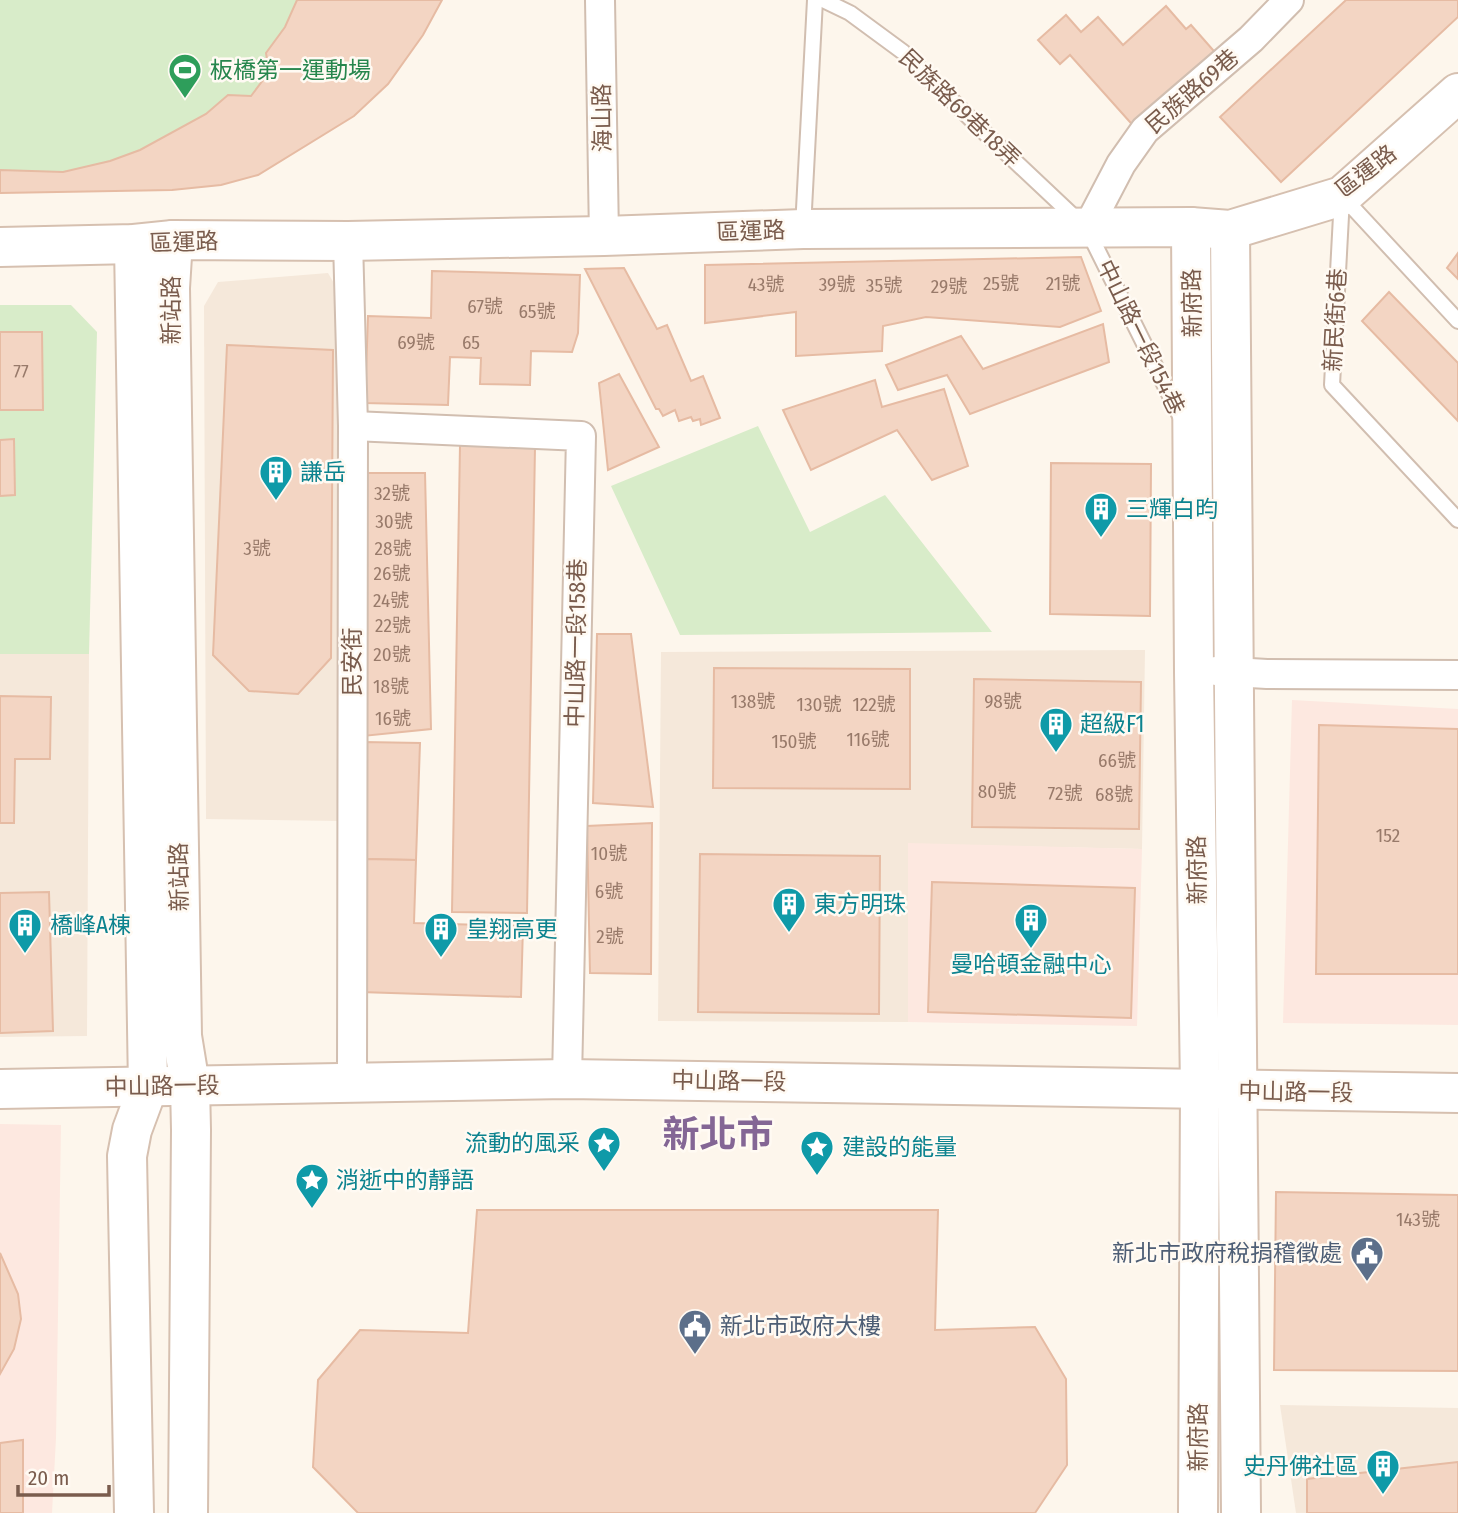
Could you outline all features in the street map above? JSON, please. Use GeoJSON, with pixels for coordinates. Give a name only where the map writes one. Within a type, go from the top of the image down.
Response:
{"type":"FeatureCollection","features":[{"type":"Feature","properties":{"kind":"street","name":"海山路"},"geometry":{"type":"LineString","coordinates":[[600,0],[604,236]]}},
{"type":"Feature","properties":{"kind":"street","name":"民族路69巷"},"geometry":{"type":"LineString","coordinates":[[1087,229],[1121,164],[1145,130],[1251,39],[1289,0]]}},
{"type":"Feature","properties":{"kind":"street","name":"區運路"},"geometry":{"type":"LineString","coordinates":[[0,247],[134,244],[173,240],[348,241],[803,229],[1191,227],[1230,230],[1342,195],[1458,93]]}},
{"type":"Feature","properties":{"kind":"street","name":"新府路"},"geometry":{"type":"LineString","coordinates":[[1191,227],[1200,1089],[1198,1513]]}},
{"type":"Feature","properties":{"kind":"street","name":"新府路"},"geometry":{"type":"LineString","coordinates":[[1230,230],[1241,1513]]}},
{"type":"Feature","properties":{"kind":"street","name":"新站路"},"geometry":{"type":"LineString","coordinates":[[173,240],[170,288],[182,1036],[190,1085],[188,1513]]}},
{"type":"Feature","properties":{"kind":"street","name":"民安街"},"geometry":{"type":"LineString","coordinates":[[348,241],[353,426],[352,1082]]}},
{"type":"Feature","properties":{"kind":"street","name":"新站路"},"geometry":{"type":"LineString","coordinates":[[134,244],[148,1087],[132,1130],[127,1156],[134,1513]]}},
{"type":"Feature","properties":{"kind":"street","name":"中山路一段158巷"},"geometry":{"type":"LineString","coordinates":[[353,426],[580,436],[567,1079]]}},
{"type":"Feature","properties":{"kind":"street"},"geometry":{"type":"LineString","coordinates":[[1194,672],[1233,670],[1267,674],[1458,675]]}},
{"type":"Feature","properties":{"kind":"street","name":"中山路一段"},"geometry":{"type":"LineString","coordinates":[[0,1089],[567,1079],[1458,1093]]}},
{"type":"Feature","properties":{"kind":"lane"},"geometry":{"type":"LineString","coordinates":[[803,229],[815,0]]}},
{"type":"Feature","properties":{"kind":"lane","name":"民族路69巷18弄"},"geometry":{"type":"LineString","coordinates":[[823,0],[850,13],[903,52],[1087,229]]}},
{"type":"Feature","properties":{"kind":"lane"},"geometry":{"type":"LineString","coordinates":[[1342,195],[1458,321]]}},
{"type":"Feature","properties":{"kind":"lane","name":"新民街6巷"},"geometry":{"type":"LineString","coordinates":[[1342,195],[1332,385],[1458,520]]}},
{"type":"Feature","properties":{"kind":"lane","name":"中山路一段154巷"},"geometry":{"type":"LineString","coordinates":[[1087,229],[1194,445]]}},
{"type":"Feature","properties":{"kind":"shaded area","name":"謙岳"},"geometry":{"type":"Polygon","coordinates":[[[328,273],[346,304],[340,821],[206,819],[204,306],[218,282],[328,273]]]}},
{"type":"Feature","properties":{"kind":"shaded area"},"geometry":{"type":"Polygon","coordinates":[[[1145,650],[1142,849],[909,844],[908,1022],[658,1021],[661,652],[1145,650]]]}},
{"type":"Feature","properties":{"kind":"shaded area"},"geometry":{"type":"Polygon","coordinates":[[[0,654],[89,654],[87,1036],[0,1037],[0,654]]]}},
{"type":"Feature","properties":{"kind":"shaded area"},"geometry":{"type":"Polygon","coordinates":[[[1292,700],[1458,709],[1458,1025],[1283,1023],[1292,700]]]}},
{"type":"Feature","properties":{"kind":"shaded area","name":"曼哈頓金融中心"},"geometry":{"type":"Polygon","coordinates":[[[908,843],[1142,849],[1137,1026],[908,1022],[908,843]]]}},
{"type":"Feature","properties":{"kind":"shaded area"},"geometry":{"type":"Polygon","coordinates":[[[0,1124],[61,1125],[56,1438],[52,1513],[0,1513],[0,1124]]]}},
{"type":"Feature","properties":{"kind":"shaded area"},"geometry":{"type":"Polygon","coordinates":[[[1280,1405],[1458,1408],[1458,1513],[1296,1513],[1280,1405]]]}},
{"type":"Feature","properties":{"kind":"green space","name":"板橋第一運動場"},"geometry":{"type":"Polygon","coordinates":[[[0,0],[442,0],[423,35],[388,84],[354,116],[258,175],[221,185],[172,190],[0,193],[0,0]]]}},
{"type":"Feature","properties":{"kind":"green space"},"geometry":{"type":"Polygon","coordinates":[[[0,305],[71,305],[97,332],[89,654],[0,654],[0,305]]]}},
{"type":"Feature","properties":{"kind":"green space"},"geometry":{"type":"Polygon","coordinates":[[[758,426],[810,532],[885,495],[992,632],[680,635],[611,486],[758,426]]]}},
{"type":"Feature","properties":{"kind":"building"},"geometry":{"type":"Polygon","coordinates":[[[297,0],[442,0],[423,35],[388,84],[354,116],[258,175],[221,185],[172,190],[0,193],[0,170],[63,172],[110,161],[140,150],[206,114],[228,95],[251,96],[269,72],[266,53],[285,27],[297,0]]]}},
{"type":"Feature","properties":{"kind":"building"},"geometry":{"type":"Polygon","coordinates":[[[1346,0],[1458,0],[1458,17],[1281,182],[1220,117],[1346,0]]]}},
{"type":"Feature","properties":{"kind":"building"},"geometry":{"type":"Polygon","coordinates":[[[1166,6],[1186,29],[1191,25],[1220,58],[1138,131],[1070,55],[1060,64],[1038,40],[1066,15],[1081,32],[1098,17],[1123,45],[1166,6]]]}},
{"type":"Feature","properties":{"kind":"building"},"geometry":{"type":"Polygon","coordinates":[[[1458,253],[1458,279],[1447,268],[1458,253]]]}},
{"type":"Feature","properties":{"kind":"building"},"geometry":{"type":"Polygon","coordinates":[[[1081,257],[1101,311],[1060,327],[926,317],[883,326],[882,351],[796,356],[796,312],[705,323],[705,265],[1081,257]]]}},
{"type":"Feature","properties":{"kind":"building"},"geometry":{"type":"Polygon","coordinates":[[[624,268],[657,329],[667,325],[691,381],[703,376],[720,418],[701,425],[700,419],[693,421],[691,417],[679,421],[675,410],[663,416],[659,409],[656,409],[585,269],[624,268]]]}},
{"type":"Feature","properties":{"kind":"building"},"geometry":{"type":"Polygon","coordinates":[[[432,271],[580,275],[578,333],[572,352],[531,351],[530,385],[480,384],[481,358],[450,357],[448,405],[365,403],[368,316],[431,318],[432,271]]]}},
{"type":"Feature","properties":{"kind":"building"},"geometry":{"type":"Polygon","coordinates":[[[1389,292],[1458,363],[1458,421],[1362,321],[1389,292]]]}},
{"type":"Feature","properties":{"kind":"building"},"geometry":{"type":"Polygon","coordinates":[[[1103,324],[1109,362],[970,414],[947,375],[898,390],[886,365],[961,336],[983,369],[1103,324]]]}},
{"type":"Feature","properties":{"kind":"building"},"geometry":{"type":"Polygon","coordinates":[[[0,332],[42,332],[43,410],[0,410],[0,332]]]}},
{"type":"Feature","properties":{"kind":"building","name":"謙岳"},"geometry":{"type":"Polygon","coordinates":[[[227,345],[333,350],[331,658],[298,694],[249,691],[213,655],[227,345]]]}},
{"type":"Feature","properties":{"kind":"building"},"geometry":{"type":"Polygon","coordinates":[[[619,374],[659,447],[608,470],[599,383],[619,374]]]}},
{"type":"Feature","properties":{"kind":"building"},"geometry":{"type":"Polygon","coordinates":[[[875,380],[882,407],[944,389],[968,466],[932,480],[897,430],[811,470],[783,410],[875,380]]]}},
{"type":"Feature","properties":{"kind":"building"},"geometry":{"type":"Polygon","coordinates":[[[14,439],[15,495],[0,496],[0,440],[14,439]]]}},
{"type":"Feature","properties":{"kind":"building"},"geometry":{"type":"Polygon","coordinates":[[[460,445],[535,447],[527,913],[452,912],[460,445]]]}},
{"type":"Feature","properties":{"kind":"building","name":"三輝白昀"},"geometry":{"type":"Polygon","coordinates":[[[1051,463],[1151,464],[1150,616],[1050,614],[1051,463]]]}},
{"type":"Feature","properties":{"kind":"building"},"geometry":{"type":"Polygon","coordinates":[[[360,473],[425,473],[431,729],[363,736],[360,473]]]}},
{"type":"Feature","properties":{"kind":"building"},"geometry":{"type":"Polygon","coordinates":[[[597,634],[631,634],[653,807],[593,803],[597,634]]]}},
{"type":"Feature","properties":{"kind":"building"},"geometry":{"type":"Polygon","coordinates":[[[714,668],[910,669],[910,789],[713,788],[714,668]]]}},
{"type":"Feature","properties":{"kind":"building","name":"超級F1"},"geometry":{"type":"Polygon","coordinates":[[[974,679],[1141,682],[1139,829],[972,827],[974,679]]]}},
{"type":"Feature","properties":{"kind":"building"},"geometry":{"type":"Polygon","coordinates":[[[0,696],[51,697],[50,759],[15,759],[14,823],[0,823],[0,696]]]}},
{"type":"Feature","properties":{"kind":"building"},"geometry":{"type":"Polygon","coordinates":[[[1319,725],[1458,729],[1458,974],[1316,974],[1319,725]]]}},
{"type":"Feature","properties":{"kind":"building"},"geometry":{"type":"Polygon","coordinates":[[[364,742],[420,743],[416,860],[363,859],[364,742]]]}},
{"type":"Feature","properties":{"kind":"building"},"geometry":{"type":"Polygon","coordinates":[[[652,823],[651,974],[590,973],[587,826],[652,823]]]}},
{"type":"Feature","properties":{"kind":"building","name":"東方明珠"},"geometry":{"type":"Polygon","coordinates":[[[700,854],[880,856],[879,1014],[698,1012],[700,854]]]}},
{"type":"Feature","properties":{"kind":"building","name":"皇翔高更"},"geometry":{"type":"Polygon","coordinates":[[[363,859],[416,860],[414,923],[523,926],[521,997],[360,992],[363,859]]]}},
{"type":"Feature","properties":{"kind":"building","name":"曼哈頓金融中心"},"geometry":{"type":"Polygon","coordinates":[[[932,882],[1135,888],[1131,1018],[928,1012],[932,882]]]}},
{"type":"Feature","properties":{"kind":"building","name":"橋峰A棟"},"geometry":{"type":"Polygon","coordinates":[[[49,892],[53,1031],[0,1033],[0,893],[49,892]]]}},
{"type":"Feature","properties":{"kind":"building","name":"新北市政府稅捐稽徵處"},"geometry":{"type":"Polygon","coordinates":[[[1276,1192],[1458,1195],[1458,1371],[1274,1370],[1276,1192]]]}},
{"type":"Feature","properties":{"kind":"building","name":"新北市政府大樓"},"geometry":{"type":"Polygon","coordinates":[[[477,1210],[938,1210],[935,1330],[1035,1327],[1066,1379],[1067,1465],[1035,1513],[358,1513],[313,1467],[318,1380],[360,1330],[468,1333],[477,1210]]]}},
{"type":"Feature","properties":{"kind":"building"},"geometry":{"type":"Polygon","coordinates":[[[0,1253],[18,1294],[21,1319],[14,1349],[0,1374],[0,1253]]]}},
{"type":"Feature","properties":{"kind":"building"},"geometry":{"type":"Polygon","coordinates":[[[23,1440],[23,1513],[0,1513],[0,1443],[23,1440]]]}},
{"type":"Feature","properties":{"kind":"building","name":"史丹佛社區"},"geometry":{"type":"Polygon","coordinates":[[[1458,1462],[1458,1513],[1307,1513],[1307,1479],[1458,1462]]]}},
{"type":"Feature","properties":{"kind":"place","name":"板橋第一運動場"},"geometry":{"type":"Point","coordinates":[185,100]}},
{"type":"Feature","properties":{"kind":"place","name":"謙岳"},"geometry":{"type":"Point","coordinates":[276,502]}},
{"type":"Feature","properties":{"kind":"place","name":"三輝白昀"},"geometry":{"type":"Point","coordinates":[1101,539]}},
{"type":"Feature","properties":{"kind":"place","name":"超級F1"},"geometry":{"type":"Point","coordinates":[1056,754]}},
{"type":"Feature","properties":{"kind":"place","name":"東方明珠"},"geometry":{"type":"Point","coordinates":[789,934]}},
{"type":"Feature","properties":{"kind":"place","name":"曼哈頓金融中心"},"geometry":{"type":"Point","coordinates":[1031,950]}},
{"type":"Feature","properties":{"kind":"place","name":"橋峰A棟"},"geometry":{"type":"Point","coordinates":[25,955]}},
{"type":"Feature","properties":{"kind":"place","name":"皇翔高更"},"geometry":{"type":"Point","coordinates":[441,959]}},
{"type":"Feature","properties":{"kind":"place","name":"流動的風采"},"geometry":{"type":"Point","coordinates":[604,1173]}},
{"type":"Feature","properties":{"kind":"place","name":"建設的能量"},"geometry":{"type":"Point","coordinates":[817,1177]}},
{"type":"Feature","properties":{"kind":"place","name":"消逝中的靜語"},"geometry":{"type":"Point","coordinates":[312,1210]}},
{"type":"Feature","properties":{"kind":"place","name":"新北市政府稅捐稽徵處"},"geometry":{"type":"Point","coordinates":[1367,1283]}},
{"type":"Feature","properties":{"kind":"place","name":"新北市政府大樓"},"geometry":{"type":"Point","coordinates":[695,1356]}},
{"type":"Feature","properties":{"kind":"place","name":"史丹佛社區"},"geometry":{"type":"Point","coordinates":[1383,1496]}},
{"type":"Feature","properties":{"kind":"district","name":"新北市"},"geometry":{"type":"Point","coordinates":[718,1134]}}]}
